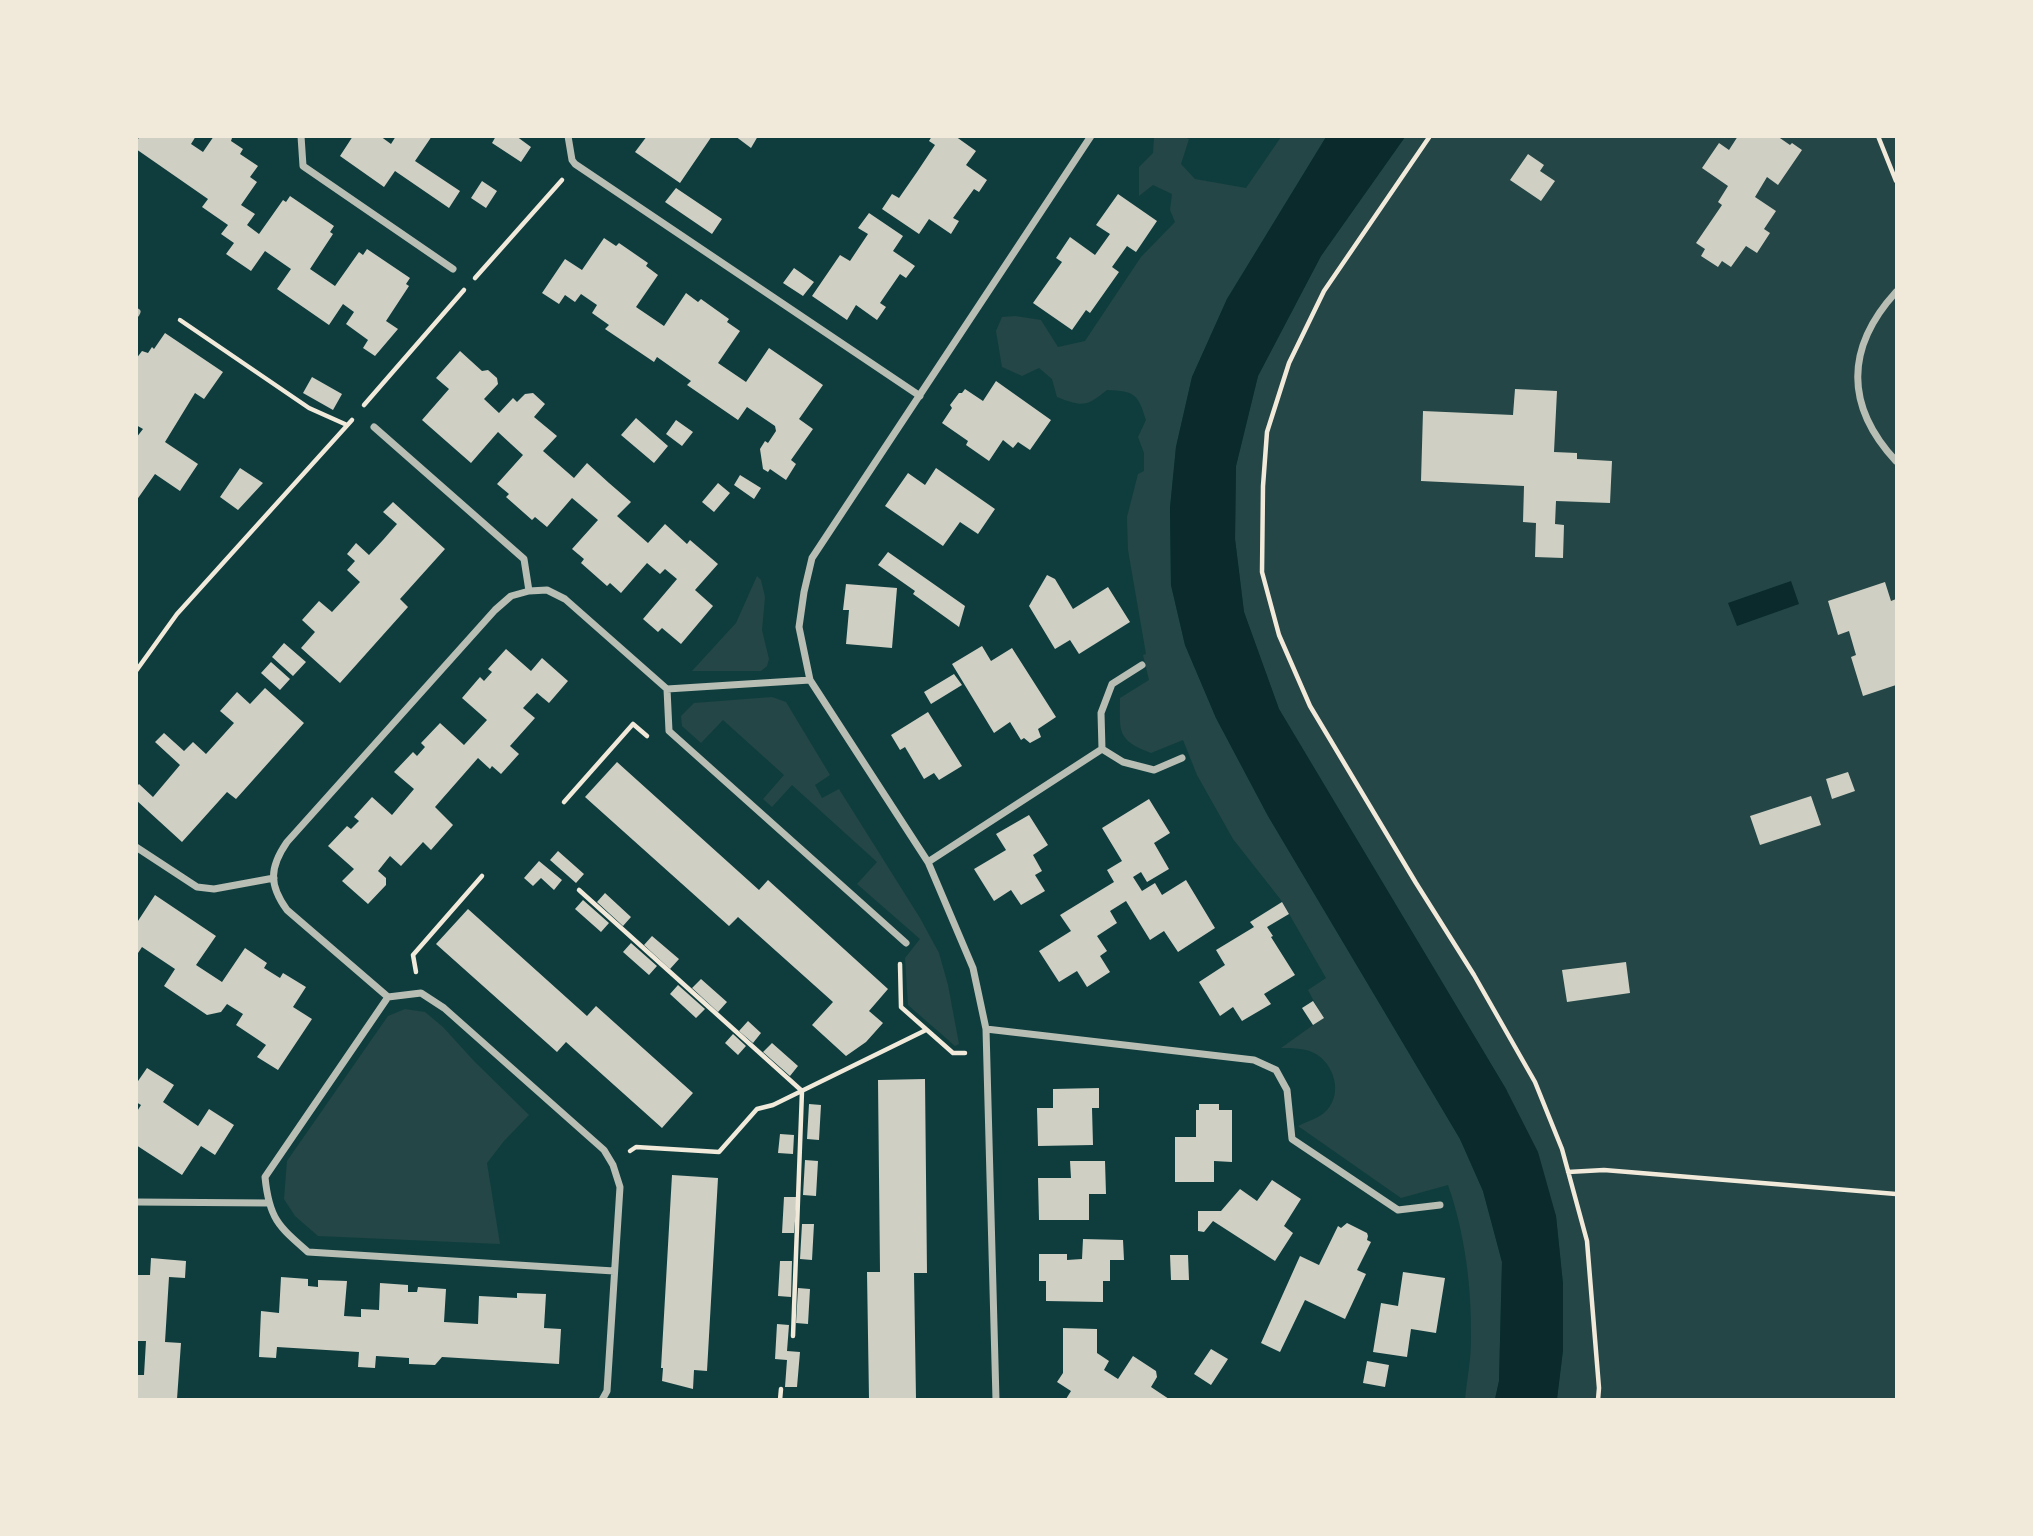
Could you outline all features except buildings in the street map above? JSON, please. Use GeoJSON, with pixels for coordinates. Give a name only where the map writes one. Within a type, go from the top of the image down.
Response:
{"type":"FeatureCollection","features":[{"type":"Feature","properties":{"kind":"street"},"geometry":{"type":"LineString","coordinates":[[301,136],[303,166],[453,268]]}},
{"type":"Feature","properties":{"kind":"street"},"geometry":{"type":"LineString","coordinates":[[568,136],[575,164],[920,396]]}},
{"type":"Feature","properties":{"kind":"street"},"geometry":{"type":"LineString","coordinates":[[996,1399],[986,1029],[973,968],[928,862],[810,680],[799,627],[812,558],[1091,136]]}},
{"type":"Feature","properties":{"kind":"street"},"geometry":{"type":"LineString","coordinates":[[1896,292],[1868,330],[1860,355],[1856,382],[1863,410],[1884,447],[1896,461]]}},
{"type":"Feature","properties":{"kind":"street"},"geometry":{"type":"LineString","coordinates":[[373,427],[524,559],[529,590]]}},
{"type":"Feature","properties":{"kind":"street"},"geometry":{"type":"LineString","coordinates":[[601,1399],[607,1391],[620,1187],[613,1165],[604,1150],[444,1008],[421,993],[388,997],[287,910],[276,895],[276,858],[296,832],[495,610],[511,596],[529,590],[547,590],[565,599],[667,689],[810,680]]}},
{"type":"Feature","properties":{"kind":"street"},"geometry":{"type":"LineString","coordinates":[[1102,749],[1101,713],[1112,684],[1142,665]]}},
{"type":"Feature","properties":{"kind":"street"},"geometry":{"type":"LineString","coordinates":[[667,689],[669,731],[906,943]]}},
{"type":"Feature","properties":{"kind":"street"},"geometry":{"type":"LineString","coordinates":[[928,862],[1102,749]]}},
{"type":"Feature","properties":{"kind":"street"},"geometry":{"type":"LineString","coordinates":[[1102,749],[1124,762],[1154,770],[1182,758]]}},
{"type":"Feature","properties":{"kind":"street"},"geometry":{"type":"LineString","coordinates":[[136,847],[197,887],[214,889],[274,877]]}},
{"type":"Feature","properties":{"kind":"street"},"geometry":{"type":"LineString","coordinates":[[388,997],[265,1177],[268,1203],[283,1231],[308,1252],[614,1271]]}},
{"type":"Feature","properties":{"kind":"street"},"geometry":{"type":"LineString","coordinates":[[986,1029],[1254,1060],[1276,1070],[1287,1090],[1292,1139],[1398,1210],[1440,1205]]}},
{"type":"Feature","properties":{"kind":"street"},"geometry":{"type":"LineString","coordinates":[[136,1202],[268,1203]]}},
{"type":"Feature","properties":{"kind":"path"},"geometry":{"type":"LineString","coordinates":[[1430,136],[1324,291],[1289,363],[1267,432],[1262,572],[1279,635],[1310,706],[1416,883],[1475,975],[1535,1082],[1562,1149],[1587,1241],[1598,1399]]}},
{"type":"Feature","properties":{"kind":"path"},"geometry":{"type":"LineString","coordinates":[[1878,136],[1896,181]]}},
{"type":"Feature","properties":{"kind":"path"},"geometry":{"type":"LineString","coordinates":[[180,320],[309,408],[347,425]]}},
{"type":"Feature","properties":{"kind":"path"},"geometry":{"type":"LineString","coordinates":[[564,802],[633,724],[650,738],[669,731]]}},
{"type":"Feature","properties":{"kind":"path"},"geometry":{"type":"LineString","coordinates":[[421,993],[413,955],[482,876]]}},
{"type":"Feature","properties":{"kind":"path"},"geometry":{"type":"LineString","coordinates":[[579,890],[802,1091]]}},
{"type":"Feature","properties":{"kind":"path"},"geometry":{"type":"LineString","coordinates":[[906,943],[899,953],[901,1007],[953,1054],[986,1053]]}},
{"type":"Feature","properties":{"kind":"path"},"geometry":{"type":"LineString","coordinates":[[613,1165],[636,1147],[719,1153],[757,1109],[773,1105],[926,1030]]}},
{"type":"Feature","properties":{"kind":"path"},"geometry":{"type":"LineString","coordinates":[[793,1336],[802,1091]]}},
{"type":"Feature","properties":{"kind":"path"},"geometry":{"type":"LineString","coordinates":[[1568,1172],[1604,1170],[1896,1194]]}},
{"type":"Feature","properties":{"kind":"path"},"geometry":{"type":"LineString","coordinates":[[780,1399],[781,1388]]}},
{"type":"Feature","properties":{"kind":"shaded area"},"geometry":{"type":"Polygon","coordinates":[[[1154,137],[1189,139],[1181,164],[1195,179],[1246,188],[1281,137],[1326,137],[1227,299],[1192,377],[1176,447],[1170,508],[1171,585],[1185,645],[1216,718],[1268,816],[1460,1139],[1483,1191],[1502,1262],[1499,1381],[1495,1399],[1465,1399],[1471,1347],[1470,1301],[1463,1242],[1448,1185],[1401,1198],[1298,1126],[1327,1110],[1335,1095],[1334,1079],[1327,1064],[1314,1053],[1302,1049],[1281,1048],[1323,1018],[1308,990],[1326,978],[1281,900],[1233,839],[1197,775],[1183,740],[1151,753],[1131,744],[1122,733],[1120,698],[1149,680],[1128,550],[1127,517],[1138,474],[1144,471],[1144,453],[1138,437],[1146,420],[1138,399],[1124,391],[1107,390],[1084,404],[1073,403],[1057,397],[1052,379],[1039,368],[1022,376],[1002,367],[996,331],[1002,317],[1041,320],[1058,347],[1085,341],[1141,257],[1175,222],[1170,210],[1172,194],[1153,185],[1139,196],[1139,167],[1153,153],[1154,137]]]}},
{"type":"Feature","properties":{"kind":"shaded area"},"geometry":{"type":"Polygon","coordinates":[[[1326,137],[1405,137],[1321,256],[1258,376],[1236,466],[1235,539],[1244,612],[1279,709],[1506,1089],[1538,1152],[1556,1216],[1563,1284],[1563,1350],[1557,1399],[1495,1399],[1499,1381],[1502,1262],[1483,1191],[1460,1139],[1268,816],[1216,718],[1185,645],[1171,585],[1170,508],[1176,447],[1192,377],[1227,299],[1326,137]]]}},
{"type":"Feature","properties":{"kind":"shaded area"},"geometry":{"type":"Polygon","coordinates":[[[1405,137],[1896,137],[1896,1399],[1557,1399],[1563,1350],[1563,1284],[1556,1216],[1506,1089],[1279,709],[1244,612],[1235,539],[1236,466],[1258,376],[1321,256],[1405,137]]]}},
{"type":"Feature","properties":{"kind":"shaded area"},"geometry":{"type":"Polygon","coordinates":[[[757,576],[761,580],[765,597],[762,630],[769,659],[767,666],[761,671],[692,671],[736,623],[757,576]]]}},
{"type":"Feature","properties":{"kind":"shaded area"},"geometry":{"type":"Polygon","coordinates":[[[1791,581],[1799,604],[1737,626],[1728,603],[1791,581]]]}},
{"type":"Feature","properties":{"kind":"shaded area"},"geometry":{"type":"Polygon","coordinates":[[[772,697],[786,702],[830,775],[815,785],[822,798],[839,789],[939,953],[959,1044],[955,1046],[908,1005],[905,958],[920,939],[857,884],[877,862],[792,785],[772,807],[763,799],[784,775],[723,720],[701,743],[682,726],[681,716],[694,703],[772,697]]]}},
{"type":"Feature","properties":{"kind":"shaded area"},"geometry":{"type":"Polygon","coordinates":[[[405,1009],[425,1012],[443,1027],[529,1115],[487,1163],[500,1244],[318,1236],[295,1216],[284,1199],[287,1161],[388,1016],[405,1009]]]}}]}
